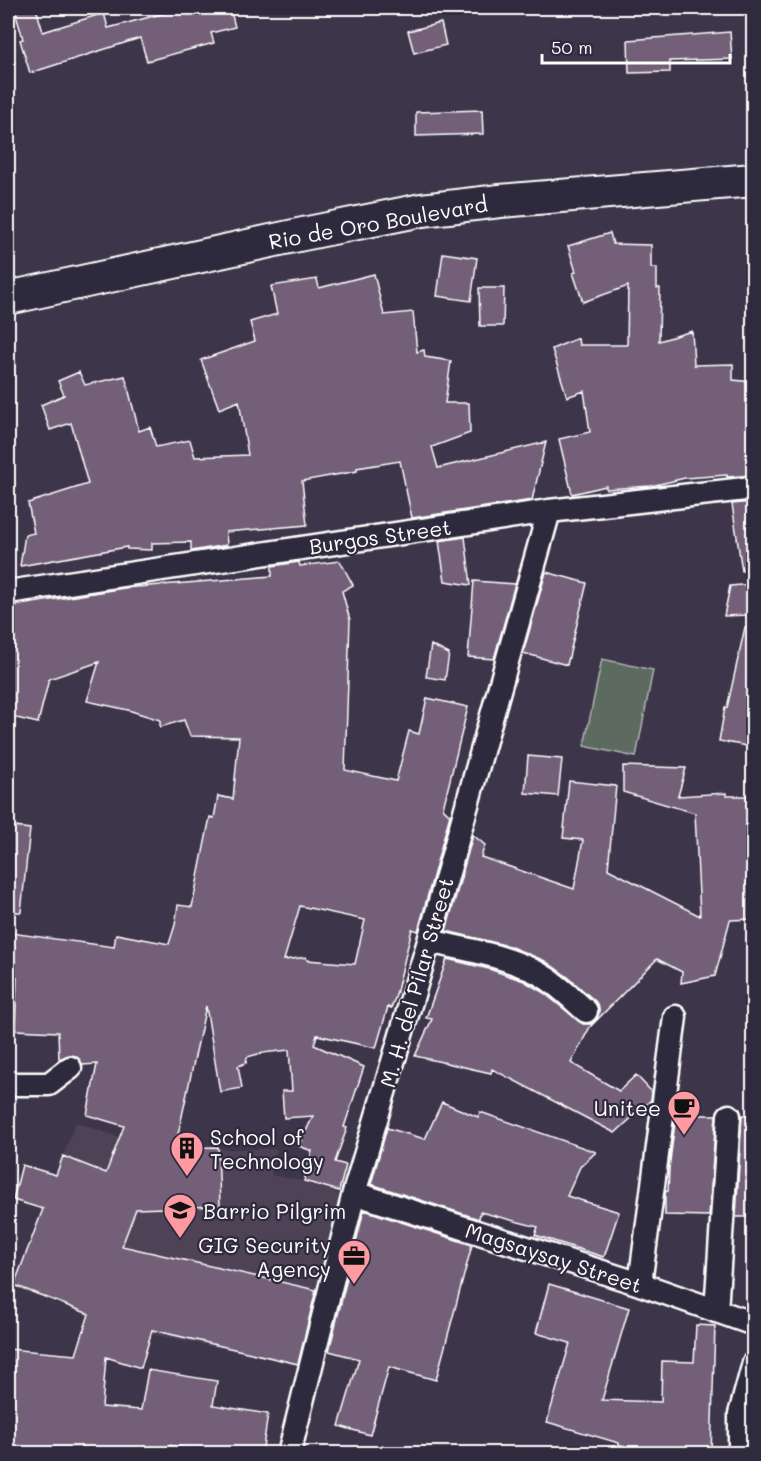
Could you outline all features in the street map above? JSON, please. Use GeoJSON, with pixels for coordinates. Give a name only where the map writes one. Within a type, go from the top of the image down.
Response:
{"type":"FeatureCollection","features":[{"type":"Feature","properties":{"kind":"main road","name":"Rio de Oro Boulevard"},"geometry":{"type":"LineString","coordinates":[[8,298],[422,210],[500,201],[753,180]]}},
{"type":"Feature","properties":{"kind":"street","name":"Burgos Street"},"geometry":{"type":"LineString","coordinates":[[8,592],[549,511],[753,488]]}},
{"type":"Feature","properties":{"kind":"street","name":"M. H. del Pilar Street"},"geometry":{"type":"LineString","coordinates":[[289,1454],[354,1193],[429,940],[549,511]]}},
{"type":"Feature","properties":{"kind":"street"},"geometry":{"type":"LineString","coordinates":[[429,940],[531,969],[562,990],[586,1011]]}},
{"type":"Feature","properties":{"kind":"street"},"geometry":{"type":"LineString","coordinates":[[640,1284],[675,1017]]}},
{"type":"Feature","properties":{"kind":"street"},"geometry":{"type":"LineString","coordinates":[[8,1084],[49,1084],[70,1068]]}},
{"type":"Feature","properties":{"kind":"street"},"geometry":{"type":"LineString","coordinates":[[716,1311],[729,1116]]}},
{"type":"Feature","properties":{"kind":"street","name":"Magsaysay Street"},"geometry":{"type":"LineString","coordinates":[[354,1193],[640,1284],[753,1324]]}},
{"type":"Feature","properties":{"kind":"street"},"geometry":{"type":"LineString","coordinates":[[740,1454],[740,1414],[753,1363]]}},
{"type":"Feature","properties":{"kind":"shaded area","name":"Barrio Pilgrim"},"geometry":{"type":"Polygon","coordinates":[[[76,1122],[154,1149],[277,1149],[271,1175],[304,1181],[339,1194],[298,1364],[151,1334],[141,1368],[78,1349],[88,1315],[14,1285],[76,1122]]]}},
{"type":"Feature","properties":{"kind":"green space"},"geometry":{"type":"Polygon","coordinates":[[[602,659],[653,670],[636,757],[584,746],[602,659]]]}},
{"type":"Feature","properties":{"kind":"building"},"geometry":{"type":"Polygon","coordinates":[[[14,8],[36,8],[43,32],[104,13],[108,28],[184,8],[230,8],[235,27],[211,33],[214,43],[147,61],[140,38],[30,73],[20,40],[23,39],[14,8]]]}},
{"type":"Feature","properties":{"kind":"building"},"geometry":{"type":"Polygon","coordinates":[[[441,23],[446,45],[414,53],[408,31],[441,23]]]}},
{"type":"Feature","properties":{"kind":"building"},"geometry":{"type":"Polygon","coordinates":[[[730,32],[732,59],[670,61],[670,72],[629,73],[628,40],[730,32]]]}},
{"type":"Feature","properties":{"kind":"building"},"geometry":{"type":"Polygon","coordinates":[[[482,110],[483,134],[416,136],[416,112],[482,110]]]}},
{"type":"Feature","properties":{"kind":"building"},"geometry":{"type":"Polygon","coordinates":[[[610,233],[613,244],[651,245],[651,268],[657,268],[657,288],[660,288],[659,341],[692,331],[694,365],[733,364],[733,380],[753,382],[753,475],[685,478],[651,486],[606,489],[606,486],[572,494],[559,439],[590,432],[584,391],[567,397],[552,349],[578,338],[579,345],[627,345],[628,286],[583,302],[573,273],[576,272],[568,246],[610,233]]]}},
{"type":"Feature","properties":{"kind":"building"},"geometry":{"type":"Polygon","coordinates":[[[443,253],[477,258],[471,301],[437,296],[443,253]]]}},
{"type":"Feature","properties":{"kind":"building"},"geometry":{"type":"Polygon","coordinates":[[[374,274],[384,315],[413,312],[417,352],[424,350],[425,357],[451,361],[445,403],[469,403],[470,433],[432,447],[438,468],[546,442],[532,500],[412,518],[400,461],[302,481],[307,525],[226,532],[227,545],[191,551],[191,542],[152,543],[152,550],[127,549],[127,547],[20,566],[25,535],[34,533],[28,503],[88,484],[71,423],[50,430],[41,405],[64,395],[58,381],[79,372],[85,385],[125,376],[139,431],[150,427],[156,447],[190,440],[195,457],[248,455],[239,401],[219,409],[201,360],[255,341],[250,322],[277,314],[271,286],[317,279],[319,288],[374,274]]]}},
{"type":"Feature","properties":{"kind":"building"},"geometry":{"type":"Polygon","coordinates":[[[479,288],[504,288],[503,326],[480,326],[479,288]]]}},
{"type":"Feature","properties":{"kind":"building"},"geometry":{"type":"Polygon","coordinates":[[[753,502],[753,570],[742,571],[732,504],[753,502]]]}},
{"type":"Feature","properties":{"kind":"building"},"geometry":{"type":"Polygon","coordinates":[[[465,537],[471,585],[445,581],[439,541],[465,537]]]}},
{"type":"Feature","properties":{"kind":"building"},"geometry":{"type":"Polygon","coordinates":[[[340,561],[353,585],[342,591],[350,620],[345,770],[396,781],[409,731],[419,734],[427,698],[468,707],[443,808],[450,815],[418,931],[412,929],[396,995],[391,1008],[388,1007],[376,1048],[317,1035],[314,1045],[364,1067],[335,1162],[346,1165],[339,1191],[304,1181],[312,1151],[299,1146],[313,1116],[284,1118],[282,1091],[292,1091],[289,1050],[247,1057],[246,1063],[238,1066],[242,1088],[220,1092],[206,1006],[175,1148],[218,1147],[220,1206],[136,1209],[122,1246],[316,1290],[298,1364],[152,1330],[141,1368],[106,1357],[102,1407],[141,1410],[148,1370],[217,1381],[213,1405],[268,1414],[262,1454],[221,1454],[169,1445],[168,1454],[22,1454],[8,1448],[8,1349],[76,1355],[89,1314],[14,1285],[43,1209],[13,1200],[22,1165],[56,1175],[63,1156],[106,1173],[124,1126],[87,1115],[97,1064],[83,1065],[76,1056],[69,1055],[59,1059],[58,1032],[15,1030],[17,977],[8,976],[11,933],[114,947],[116,934],[169,944],[178,905],[192,907],[210,817],[214,818],[218,796],[233,799],[239,737],[190,736],[184,720],[160,727],[160,720],[87,701],[99,662],[49,679],[38,723],[8,716],[8,607],[124,588],[272,576],[272,566],[299,562],[300,566],[340,561]],[[300,906],[284,960],[306,957],[307,960],[355,964],[365,920],[300,906]]]}},
{"type":"Feature","properties":{"kind":"building"},"geometry":{"type":"Polygon","coordinates":[[[546,572],[587,583],[567,665],[523,653],[546,572]]]}},
{"type":"Feature","properties":{"kind":"building"},"geometry":{"type":"Polygon","coordinates":[[[474,581],[515,584],[494,659],[468,657],[474,581]]]}},
{"type":"Feature","properties":{"kind":"building"},"geometry":{"type":"Polygon","coordinates":[[[753,584],[748,615],[724,616],[730,586],[753,584]]]}},
{"type":"Feature","properties":{"kind":"building"},"geometry":{"type":"Polygon","coordinates":[[[745,627],[753,627],[753,747],[719,741],[745,627]]]}},
{"type":"Feature","properties":{"kind":"building"},"geometry":{"type":"Polygon","coordinates":[[[431,645],[449,654],[445,680],[426,677],[431,645]]]}},
{"type":"Feature","properties":{"kind":"building"},"geometry":{"type":"Polygon","coordinates":[[[528,756],[562,759],[558,796],[525,793],[528,756]]]}},
{"type":"Feature","properties":{"kind":"building"},"geometry":{"type":"Polygon","coordinates":[[[623,766],[686,768],[678,796],[726,793],[726,796],[753,796],[753,919],[730,920],[715,976],[681,983],[682,972],[657,959],[590,1027],[571,1063],[619,1091],[636,1075],[652,1092],[651,1100],[615,1133],[492,1069],[491,1073],[415,1056],[432,1019],[426,1018],[447,959],[489,969],[524,981],[544,993],[583,1024],[591,1024],[596,1020],[599,1007],[595,1001],[568,977],[545,961],[509,946],[446,931],[473,835],[485,845],[481,857],[574,889],[583,840],[563,838],[569,781],[616,786],[608,869],[700,916],[695,813],[623,792],[623,766]]]}},
{"type":"Feature","properties":{"kind":"building"},"geometry":{"type":"Polygon","coordinates":[[[8,826],[30,829],[21,912],[8,912],[8,826]]]}},
{"type":"Feature","properties":{"kind":"building"},"geometry":{"type":"Polygon","coordinates":[[[442,1102],[478,1117],[480,1112],[596,1152],[580,1167],[567,1196],[619,1212],[604,1257],[535,1235],[538,1227],[480,1212],[479,1219],[371,1184],[387,1128],[425,1139],[442,1102]]]}},
{"type":"Feature","properties":{"kind":"building"},"geometry":{"type":"Polygon","coordinates":[[[676,1115],[716,1115],[709,1216],[665,1215],[665,1194],[668,1191],[676,1115]]]}},
{"type":"Feature","properties":{"kind":"building"},"geometry":{"type":"Polygon","coordinates":[[[742,1115],[753,1115],[753,1217],[736,1217],[742,1115]]]}},
{"type":"Feature","properties":{"kind":"building"},"geometry":{"type":"Polygon","coordinates":[[[364,1210],[472,1245],[436,1380],[389,1367],[370,1435],[339,1426],[359,1359],[329,1351],[364,1210]]]}},
{"type":"Feature","properties":{"kind":"building"},"geometry":{"type":"Polygon","coordinates":[[[549,1284],[629,1308],[602,1400],[661,1402],[662,1361],[694,1362],[696,1325],[715,1326],[711,1454],[619,1454],[619,1443],[547,1422],[570,1343],[536,1333],[549,1284]]]}},
{"type":"Feature","properties":{"kind":"place","name":"Unitee"},"geometry":{"type":"Point","coordinates":[684,1136]}},
{"type":"Feature","properties":{"kind":"place","name":"School of Technology"},"geometry":{"type":"Point","coordinates":[187,1177]}},
{"type":"Feature","properties":{"kind":"place","name":"Barrio Pilgrim"},"geometry":{"type":"Point","coordinates":[180,1239]}},
{"type":"Feature","properties":{"kind":"place","name":"GIG Security Agency"},"geometry":{"type":"Point","coordinates":[354,1285]}}]}
